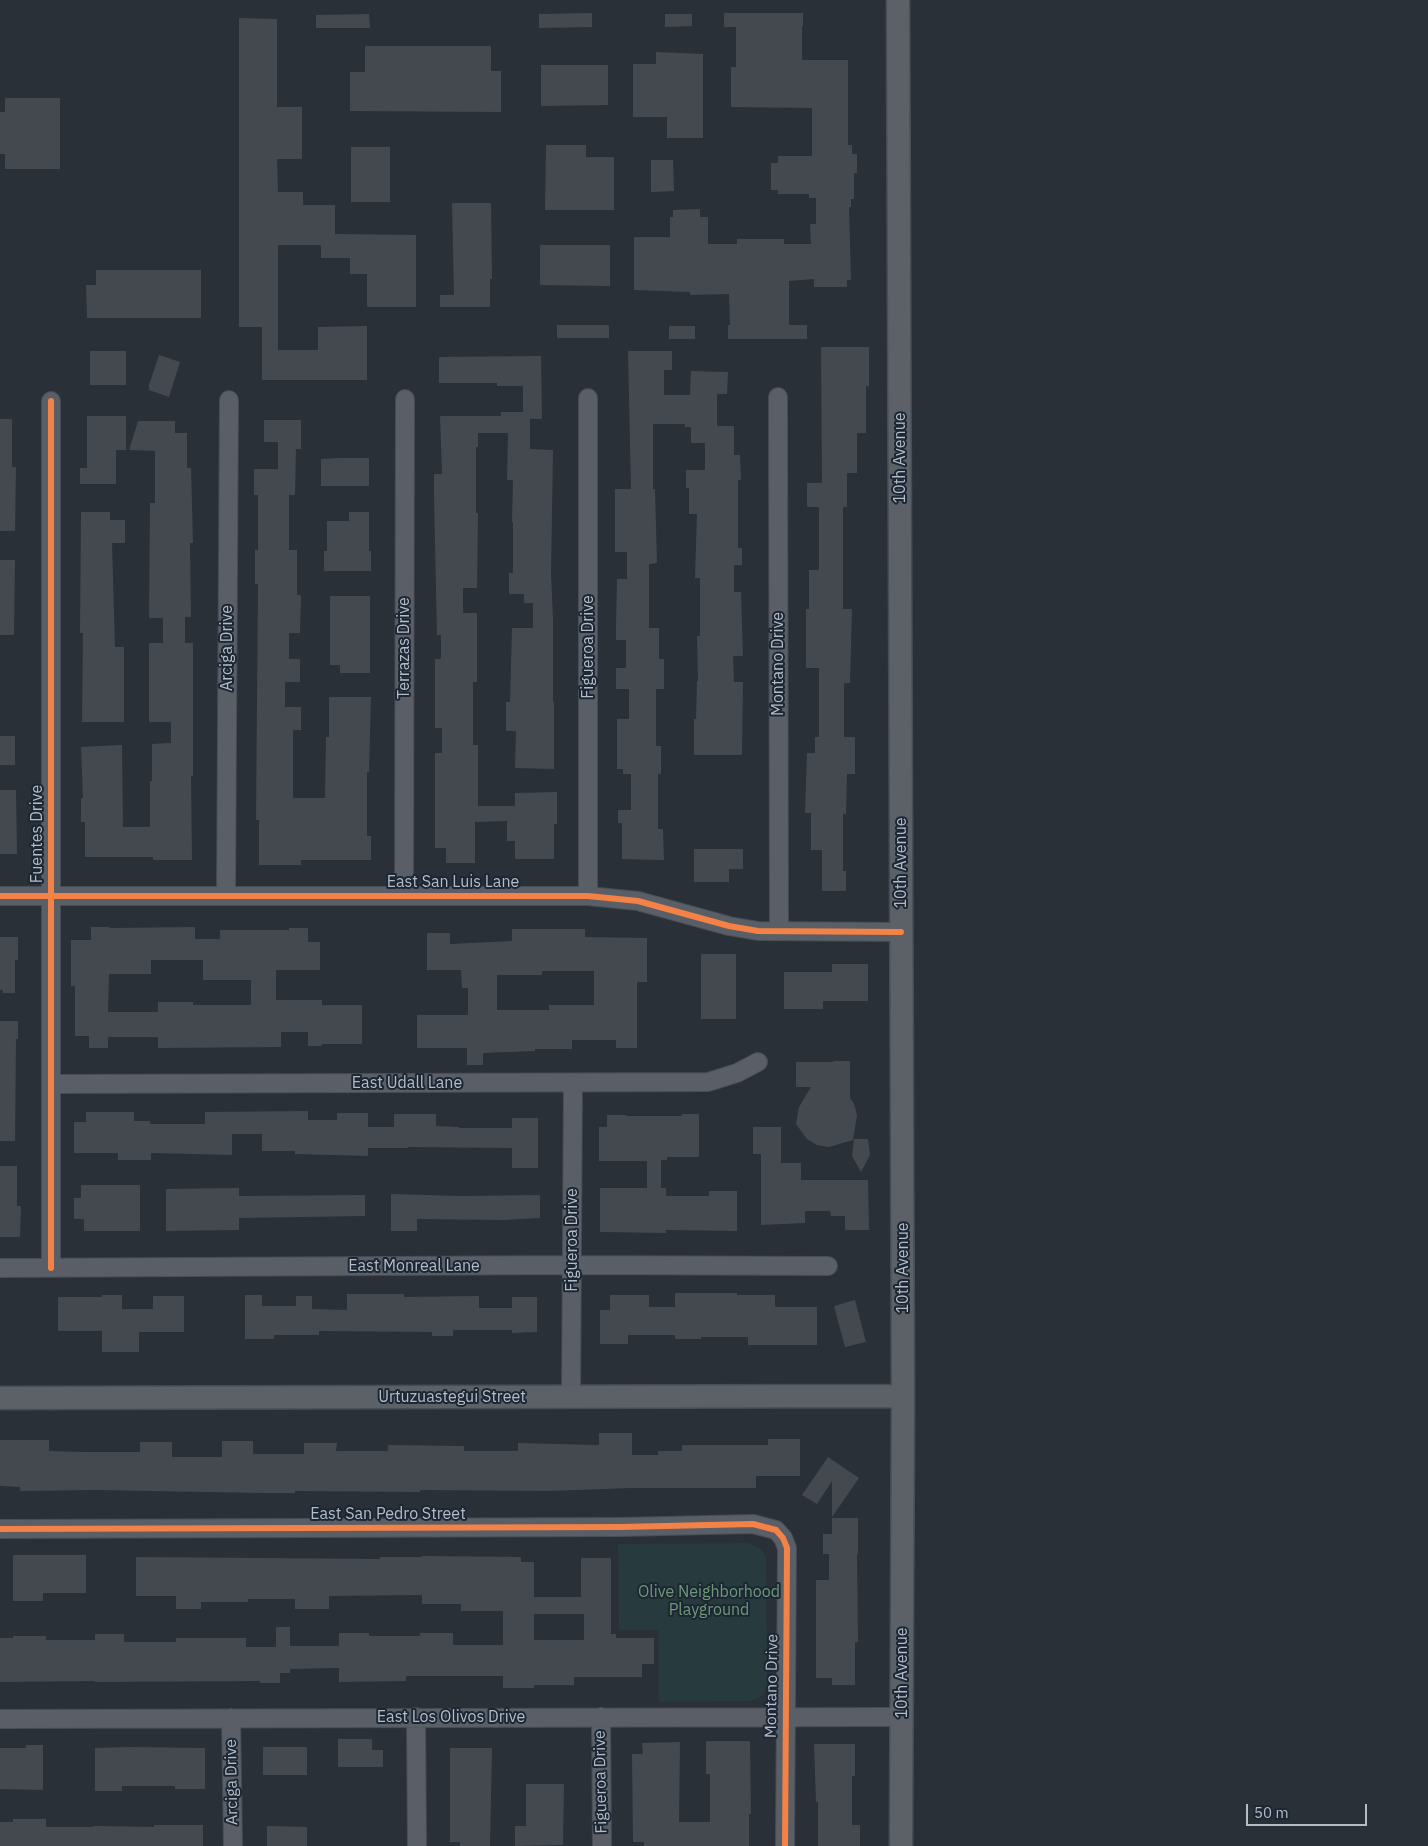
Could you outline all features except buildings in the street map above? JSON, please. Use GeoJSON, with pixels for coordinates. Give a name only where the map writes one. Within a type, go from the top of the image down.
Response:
{"type":"FeatureCollection","features":[{"type":"Feature","properties":{"kind":"main road","name":"10th Avenue"},"geometry":{"type":"LineString","coordinates":[[898,0],[903,1396],[901,1846]]}},
{"type":"Feature","properties":{"kind":"main road","name":"Urtuzuastegui Street"},"geometry":{"type":"LineString","coordinates":[[0,1398],[903,1396]]}},
{"type":"Feature","properties":{"kind":"street","name":"Montano Drive"},"geometry":{"type":"LineString","coordinates":[[778,397],[779,931]]}},
{"type":"Feature","properties":{"kind":"street","name":"Figueroa Drive"},"geometry":{"type":"LineString","coordinates":[[588,398],[588,896]]}},
{"type":"Feature","properties":{"kind":"street","name":"Terrazas Drive"},"geometry":{"type":"LineString","coordinates":[[404,896],[405,399]]}},
{"type":"Feature","properties":{"kind":"street","name":"Arciga Drive"},"geometry":{"type":"LineString","coordinates":[[226,896],[229,400]]}},
{"type":"Feature","properties":{"kind":"street","name":"Fuentes Drive"},"geometry":{"type":"LineString","coordinates":[[51,401],[51,1268]]}},
{"type":"Feature","properties":{"kind":"street","name":"East San Luis Lane"},"geometry":{"type":"LineString","coordinates":[[0,896],[588,896],[638,901],[729,926],[758,931],[901,932]]}},
{"type":"Feature","properties":{"kind":"street","name":"East Udall Lane"},"geometry":{"type":"LineString","coordinates":[[52,1084],[708,1082],[737,1073],[758,1062]]}},
{"type":"Feature","properties":{"kind":"street","name":"Figueroa Drive"},"geometry":{"type":"LineString","coordinates":[[571,1397],[573,1083]]}},
{"type":"Feature","properties":{"kind":"street","name":"East Monreal Lane"},"geometry":{"type":"LineString","coordinates":[[0,1268],[572,1265],[828,1266]]}},
{"type":"Feature","properties":{"kind":"street","name":"East San Pedro Street"},"geometry":{"type":"LineString","coordinates":[[0,1530],[621,1527],[753,1524],[776,1530]]}},
{"type":"Feature","properties":{"kind":"street","name":"Montano Drive"},"geometry":{"type":"LineString","coordinates":[[776,1530],[788,1548],[784,1846]]}},
{"type":"Feature","properties":{"kind":"street","name":"Figueroa Drive"},"geometry":{"type":"LineString","coordinates":[[601,1717],[602,1846]]}},
{"type":"Feature","properties":{"kind":"street","name":"East Los Olivos Drive"},"geometry":{"type":"LineString","coordinates":[[0,1719],[902,1717]]}},
{"type":"Feature","properties":{"kind":"street","name":"Arciga Drive"},"geometry":{"type":"LineString","coordinates":[[231,1718],[233,1846]]}},
{"type":"Feature","properties":{"kind":"street"},"geometry":{"type":"LineString","coordinates":[[416,1718],[417,1846]]}},
{"type":"Feature","properties":{"kind":"green space","name":"Olive Neighborhood Playground"},"geometry":{"type":"Polygon","coordinates":[[[748,1543],[763,1551],[766,1557],[767,1687],[764,1693],[750,1701],[659,1702],[658,1630],[619,1630],[618,1544],[748,1543]]]}},
{"type":"Feature","properties":{"kind":"cycle path"},"geometry":{"type":"LineString","coordinates":[[51,401],[51,1268]]}},
{"type":"Feature","properties":{"kind":"cycle path"},"geometry":{"type":"LineString","coordinates":[[0,896],[588,896],[638,901],[729,926],[758,931],[901,932]]}},
{"type":"Feature","properties":{"kind":"cycle path"},"geometry":{"type":"LineString","coordinates":[[0,1529],[621,1527],[753,1524],[776,1530],[783,1538],[787,1548],[785,1846]]}}]}
